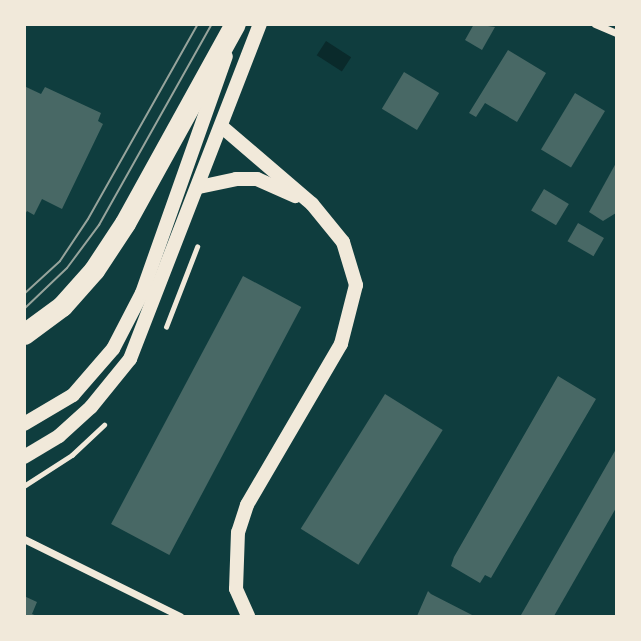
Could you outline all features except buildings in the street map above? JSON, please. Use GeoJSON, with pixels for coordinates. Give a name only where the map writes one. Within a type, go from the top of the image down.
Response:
{"type":"FeatureCollection","features":[{"type":"Feature","properties":{"kind":"highway"},"geometry":{"type":"LineString","coordinates":[[24,334],[62,306],[94,270],[125,223],[236,24]]}},
{"type":"Feature","properties":{"kind":"main road"},"geometry":{"type":"LineString","coordinates":[[24,424],[73,395],[113,349],[136,304],[236,24]]}},
{"type":"Feature","properties":{"kind":"main road"},"geometry":{"type":"LineString","coordinates":[[24,457],[59,436],[90,407],[130,359],[199,187],[260,24]]}},
{"type":"Feature","properties":{"kind":"main road"},"geometry":{"type":"LineString","coordinates":[[221,126],[312,204],[343,242],[356,285],[341,344],[247,505],[238,532],[236,589],[248,617]]}},
{"type":"Feature","properties":{"kind":"main road"},"geometry":{"type":"LineString","coordinates":[[199,187],[236,179],[257,179],[312,204]]}},
{"type":"Feature","properties":{"kind":"street"},"geometry":{"type":"LineString","coordinates":[[595,24],[617,33]]}},
{"type":"Feature","properties":{"kind":"street"},"geometry":{"type":"LineString","coordinates":[[24,539],[180,617]]}},
{"type":"Feature","properties":{"kind":"water"},"geometry":{"type":"Polygon","coordinates":[[[326,41],[351,57],[342,72],[317,55],[326,41]]]}},
{"type":"Feature","properties":{"kind":"tram line"},"geometry":{"type":"LineString","coordinates":[[24,294],[60,261],[88,219],[198,24]]}},
{"type":"Feature","properties":{"kind":"tram line"},"geometry":{"type":"LineString","coordinates":[[24,309],[67,268],[99,225],[212,24]]}}]}
